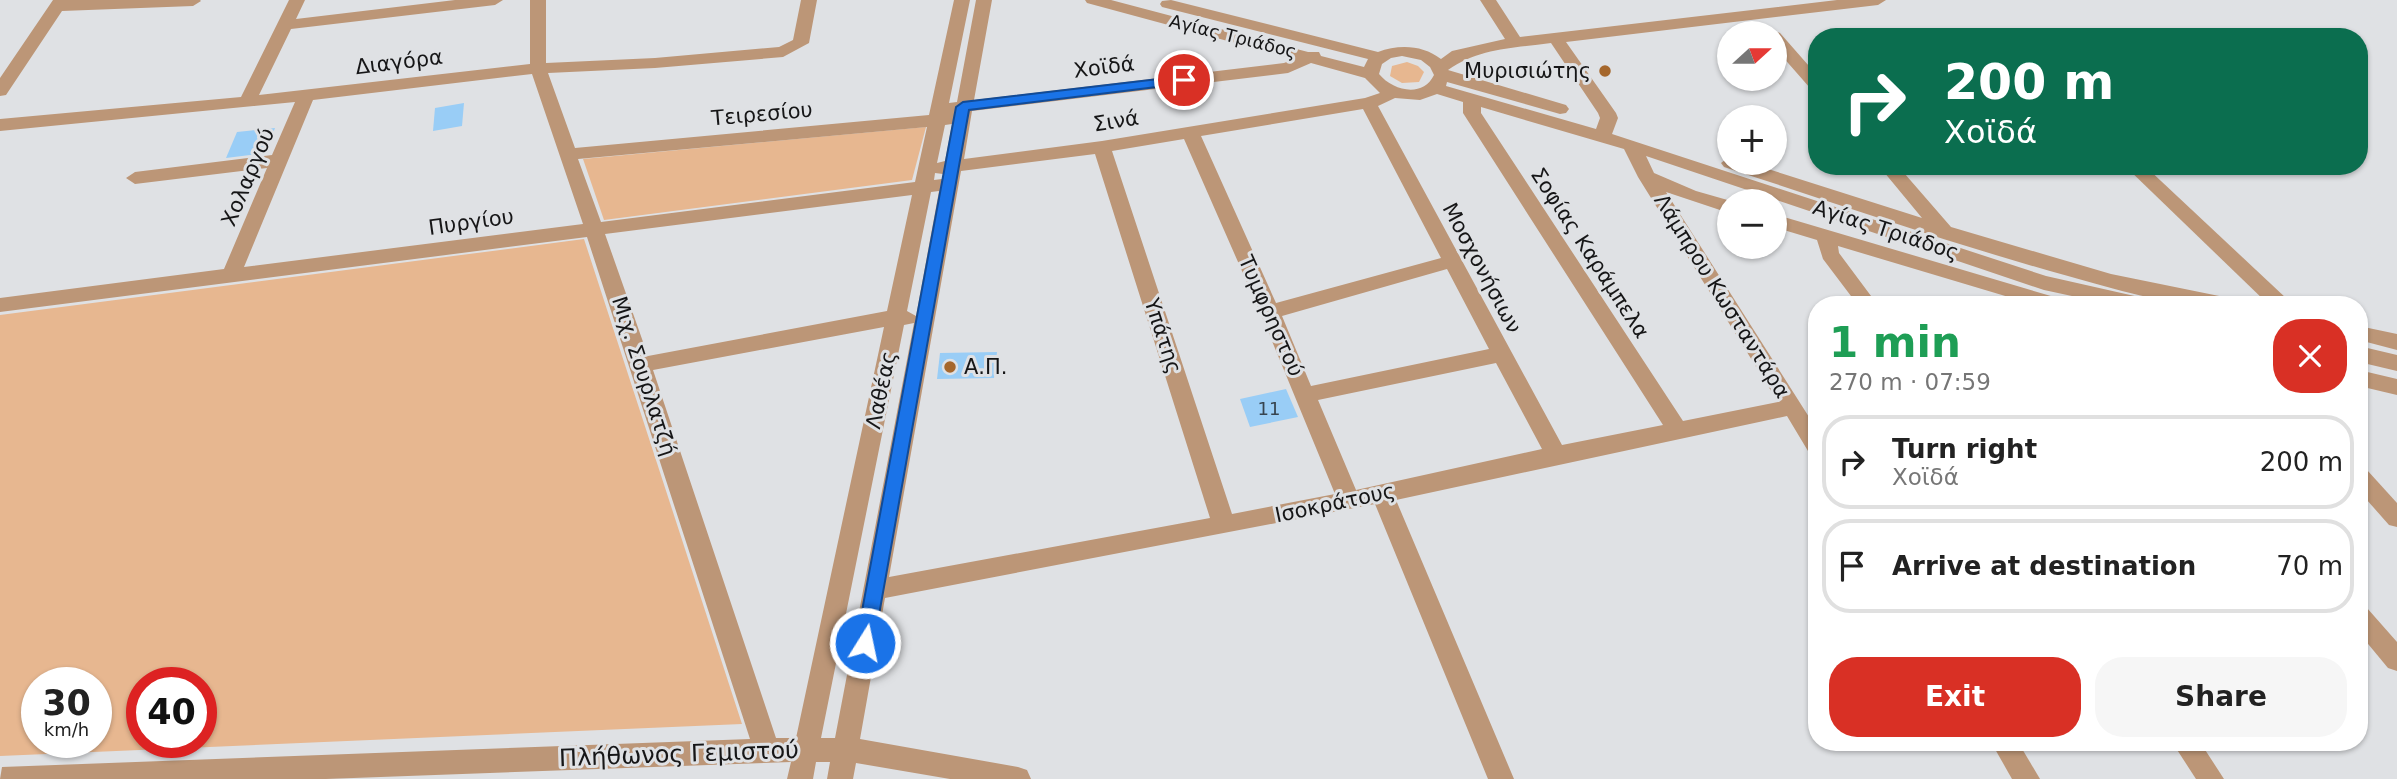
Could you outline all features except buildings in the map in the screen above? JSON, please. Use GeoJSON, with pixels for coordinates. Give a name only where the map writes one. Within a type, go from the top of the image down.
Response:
{"type":"FeatureCollection","features":[{"type":"Feature","properties":{"kind":"street","name":"Χολαργού"},"geometry":{"type":"LineString","coordinates":[[247,102],[297,0]]}},
{"type":"Feature","properties":{"kind":"street"},"geometry":{"type":"LineString","coordinates":[[285,25],[495,0]]}},
{"type":"Feature","properties":{"kind":"street","name":"Μιχ. Σουρλατζή"},"geometry":{"type":"LineString","coordinates":[[538,0],[538,68],[641,365],[767,750]]}},
{"type":"Feature","properties":{"kind":"street","name":"Διαγόρα"},"geometry":{"type":"LineString","coordinates":[[0,125],[306,96],[538,68],[655,63],[783,52],[801,43],[809,0]]}},
{"type":"Feature","properties":{"kind":"street","name":"Λαθέας"},"geometry":{"type":"LineString","coordinates":[[800,779],[962,0]]}},
{"type":"Feature","properties":{"kind":"street","name":"Λαθέας"},"geometry":{"type":"LineString","coordinates":[[840,779],[984,0]]}},
{"type":"Feature","properties":{"kind":"street","name":"Αγίας Τριάδος"},"geometry":{"type":"LineString","coordinates":[[1093,0],[1313,56],[1371,74],[1378,84],[1391,91],[1414,95],[1439,77]]}},
{"type":"Feature","properties":{"kind":"street","name":"Αγίας Τριάδος"},"geometry":{"type":"LineString","coordinates":[[1152,0],[1380,57],[1393,52],[1410,51],[1429,57],[1439,77],[1472,99],[1717,160]]}},
{"type":"Feature","properties":{"kind":"street"},"geometry":{"type":"LineString","coordinates":[[1488,0],[1516,42]]}},
{"type":"Feature","properties":{"kind":"street"},"geometry":{"type":"LineString","coordinates":[[1733,0],[1758,21]]}},
{"type":"Feature","properties":{"kind":"street"},"geometry":{"type":"LineString","coordinates":[[1410,51],[1433,46],[1486,46],[1749,13],[1878,0]]}},
{"type":"Feature","properties":{"kind":"street"},"geometry":{"type":"LineString","coordinates":[[0,91],[59,3],[193,1]]}},
{"type":"Feature","properties":{"kind":"street"},"geometry":{"type":"LineString","coordinates":[[1555,37],[1607,113],[1604,130]]}},
{"type":"Feature","properties":{"kind":"street"},"geometry":{"type":"LineString","coordinates":[[1439,77],[1458,55],[1486,46]]}},
{"type":"Feature","properties":{"kind":"street"},"geometry":{"type":"LineString","coordinates":[[1787,51],[1808,75]]}},
{"type":"Feature","properties":{"kind":"street","name":"Χοϊδά"},"geometry":{"type":"LineString","coordinates":[[962,113],[1288,68],[1313,56]]}},
{"type":"Feature","properties":{"kind":"street"},"geometry":{"type":"LineString","coordinates":[[1371,74],[1371,67],[1380,57]]}},
{"type":"Feature","properties":{"kind":"street","name":"Αγίας Τριάδος"},"geometry":{"type":"LineString","coordinates":[[1439,77],[1604,130],[1631,145],[1944,241],[2186,296]]}},
{"type":"Feature","properties":{"kind":"street","name":"Σινά"},"geometry":{"type":"LineString","coordinates":[[950,175],[1368,103],[1386,97],[1391,91]]}},
{"type":"Feature","properties":{"kind":"street","name":"Χολαργού"},"geometry":{"type":"LineString","coordinates":[[231,276],[306,96]]}},
{"type":"Feature","properties":{"kind":"street","name":"Σοφίας Καράμπελα"},"geometry":{"type":"LineString","coordinates":[[1472,99],[1472,113],[1678,430]]}},
{"type":"Feature","properties":{"kind":"street","name":"Μοσχονήσιων"},"geometry":{"type":"LineString","coordinates":[[1368,103],[1556,455]]}},
{"type":"Feature","properties":{"kind":"street","name":"Τειρεσίου"},"geometry":{"type":"LineString","coordinates":[[568,154],[962,113]]}},
{"type":"Feature","properties":{"kind":"street","name":"Τυμφρηστού"},"geometry":{"type":"LineString","coordinates":[[1190,132],[1270,312],[1349,501]]}},
{"type":"Feature","properties":{"kind":"street","name":"Λάμπρου Κωσταντάρα"},"geometry":{"type":"LineString","coordinates":[[1631,145],[1647,177],[1808,432]]}},
{"type":"Feature","properties":{"kind":"street","name":"Υπάτης"},"geometry":{"type":"LineString","coordinates":[[1102,147],[1224,526]]}},
{"type":"Feature","properties":{"kind":"street"},"geometry":{"type":"LineString","coordinates":[[135,178],[280,160]]}},
{"type":"Feature","properties":{"kind":"street","name":"Πυργίου"},"geometry":{"type":"LineString","coordinates":[[0,305],[595,229],[950,175]]}},
{"type":"Feature","properties":{"kind":"street","name":"Αγίας Τριάδος"},"geometry":{"type":"LineString","coordinates":[[1763,175],[1944,241],[2044,283],[2103,296]]}},
{"type":"Feature","properties":{"kind":"street"},"geometry":{"type":"LineString","coordinates":[[1895,175],[1944,241]]}},
{"type":"Feature","properties":{"kind":"street"},"geometry":{"type":"LineString","coordinates":[[2144,175],[2272,296]]}},
{"type":"Feature","properties":{"kind":"street"},"geometry":{"type":"LineString","coordinates":[[1647,177],[1717,203]]}},
{"type":"Feature","properties":{"kind":"street"},"geometry":{"type":"LineString","coordinates":[[1787,224],[2028,296]]}},
{"type":"Feature","properties":{"kind":"street"},"geometry":{"type":"LineString","coordinates":[[1826,235],[1830,254],[1861,296]]}},
{"type":"Feature","properties":{"kind":"street"},"geometry":{"type":"LineString","coordinates":[[1270,312],[1453,261]]}},
{"type":"Feature","properties":{"kind":"street"},"geometry":{"type":"LineString","coordinates":[[641,365],[897,317],[924,319]]}},
{"type":"Feature","properties":{"kind":"street"},"geometry":{"type":"LineString","coordinates":[[2368,335],[2397,342]]}},
{"type":"Feature","properties":{"kind":"street"},"geometry":{"type":"LineString","coordinates":[[1305,395],[1502,354]]}},
{"type":"Feature","properties":{"kind":"street"},"geometry":{"type":"LineString","coordinates":[[2368,357],[2397,363]]}},
{"type":"Feature","properties":{"kind":"street"},"geometry":{"type":"LineString","coordinates":[[2368,380],[2396,387]]}},
{"type":"Feature","properties":{"kind":"street","name":"Ισοκράτους"},"geometry":{"type":"LineString","coordinates":[[875,590],[1224,526],[1793,407]]}},
{"type":"Feature","properties":{"kind":"street"},"geometry":{"type":"LineString","coordinates":[[2368,486],[2397,518]]}},
{"type":"Feature","properties":{"kind":"street"},"geometry":{"type":"LineString","coordinates":[[1382,494],[1502,779]]}},
{"type":"Feature","properties":{"kind":"street"},"geometry":{"type":"LineString","coordinates":[[2368,626],[2397,660]]}},
{"type":"Feature","properties":{"kind":"street","name":"Πλήθωνος Γεμιστού"},"geometry":{"type":"LineString","coordinates":[[2,779],[767,750],[846,750],[1018,779]]}},
{"type":"Feature","properties":{"kind":"street"},"geometry":{"type":"LineString","coordinates":[[2010,751],[2027,779]]}},
{"type":"Feature","properties":{"kind":"street"},"geometry":{"type":"LineString","coordinates":[[2191,751],[2211,779]]}},
{"type":"Feature","properties":{"kind":"shaded area"},"geometry":{"type":"Polygon","coordinates":[[[1407,62],[1418,66],[1424,72],[1419,82],[1402,83],[1390,76],[1392,66],[1407,62]]]}},
{"type":"Feature","properties":{"kind":"shaded area"},"geometry":{"type":"Polygon","coordinates":[[[926,127],[912,180],[604,220],[583,159],[926,127]]]}},
{"type":"Feature","properties":{"kind":"shaded area"},"geometry":{"type":"Polygon","coordinates":[[[584,239],[742,724],[217,747],[217,667],[126,667],[126,751],[112,751],[112,667],[21,667],[21,755],[0,756],[0,315],[584,239]]]}},
{"type":"Feature","properties":{"kind":"place","name":"Μυρισιώτης"},"geometry":{"type":"Point","coordinates":[1605,71]}},
{"type":"Feature","properties":{"kind":"place","name":"Α.Π."},"geometry":{"type":"Point","coordinates":[950,367]}},
{"type":"Feature","properties":{"kind":"route"},"geometry":{"type":"LineString","coordinates":[[865,643],[963,107],[1184,80]]}}]}
